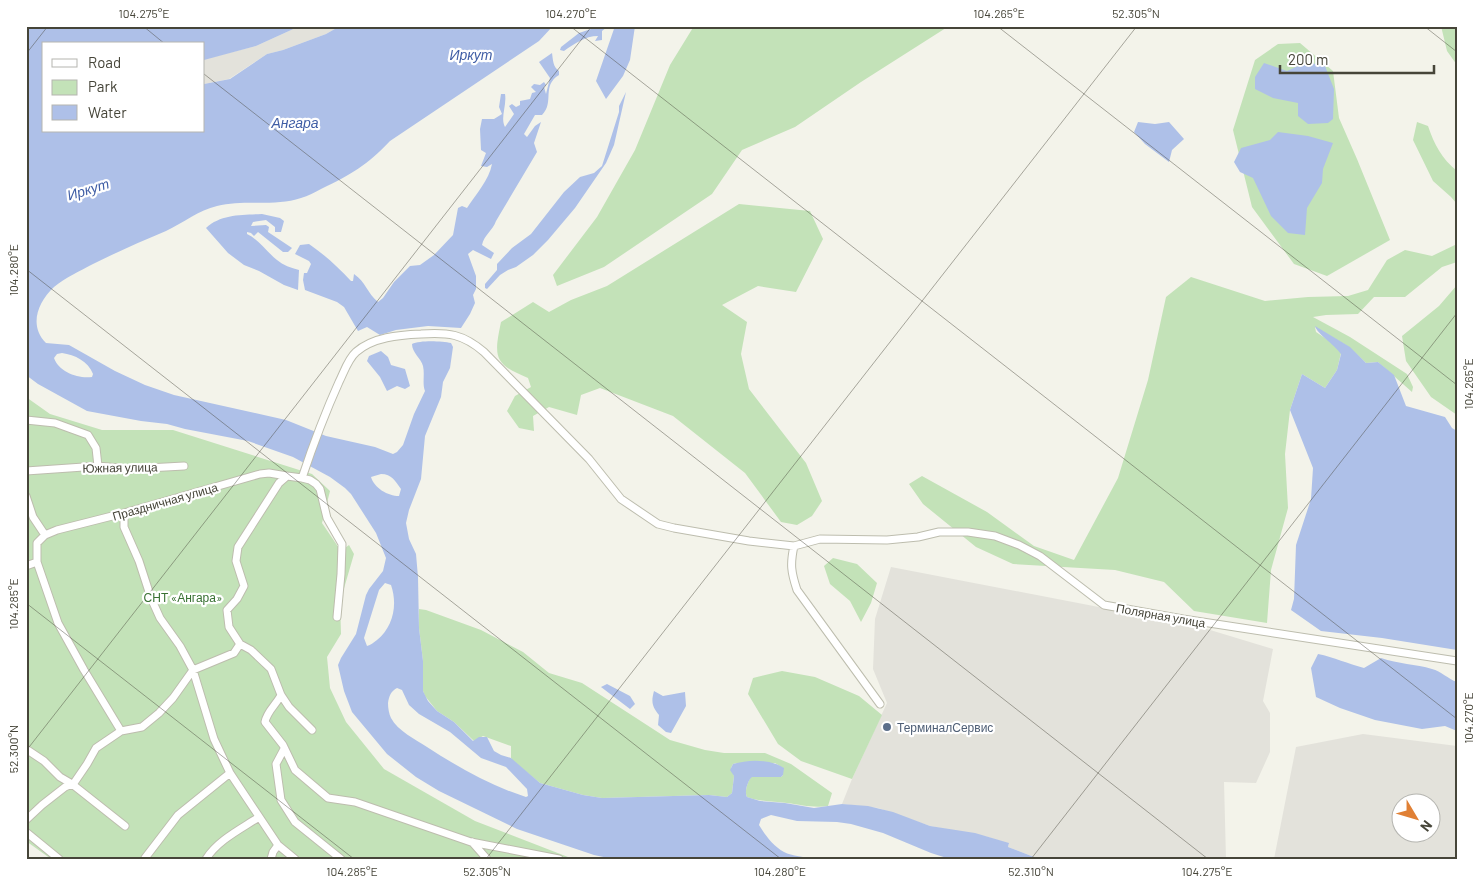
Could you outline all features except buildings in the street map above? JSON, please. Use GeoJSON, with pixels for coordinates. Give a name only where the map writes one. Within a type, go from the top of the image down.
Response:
{"type":"FeatureCollection","features":[{"type":"Feature","properties":{"kind":"street"},"geometry":{"type":"LineString","coordinates":[[337,617],[342,567],[342,544],[327,518],[320,489],[303,475],[320,424],[348,362],[355,353],[375,341],[411,334],[446,333],[472,341],[484,352],[589,459],[620,499],[643,515],[658,524],[674,528],[749,542],[794,546],[791,574],[798,590],[880,704]]}},
{"type":"Feature","properties":{"kind":"street"},"geometry":{"type":"LineString","coordinates":[[26,420],[55,423],[88,434],[96,448],[98,466]]}},
{"type":"Feature","properties":{"kind":"street","name":"Южная улица"},"geometry":{"type":"LineString","coordinates":[[26,471],[98,466],[129,469],[184,466]]}},
{"type":"Feature","properties":{"kind":"street","name":"Праздничная улица"},"geometry":{"type":"LineString","coordinates":[[45,535],[57,530],[260,474],[303,475]]}},
{"type":"Feature","properties":{"kind":"street"},"geometry":{"type":"LineString","coordinates":[[287,476],[279,483],[238,547],[236,561],[244,586],[237,599],[227,610],[229,627],[240,644],[251,650],[271,669],[281,695],[289,707],[312,730]]}},
{"type":"Feature","properties":{"kind":"street"},"geometry":{"type":"LineString","coordinates":[[26,496],[33,517],[45,535],[37,543],[37,562],[58,623],[121,731]]}},
{"type":"Feature","properties":{"kind":"street"},"geometry":{"type":"LineString","coordinates":[[124,513],[124,527],[160,618],[180,646],[193,670],[214,739],[230,773],[278,845],[295,859]]}},
{"type":"Feature","properties":{"kind":"street","name":"Полярная улица"},"geometry":{"type":"LineString","coordinates":[[794,546],[820,539],[887,540],[918,537],[939,532],[968,532],[995,536],[1019,545],[1040,556],[1104,605],[1457,662]]}},
{"type":"Feature","properties":{"kind":"street"},"geometry":{"type":"LineString","coordinates":[[26,566],[37,562]]}},
{"type":"Feature","properties":{"kind":"street"},"geometry":{"type":"LineString","coordinates":[[26,820],[65,787],[74,783],[96,748],[121,731],[142,727],[173,698],[193,670],[234,653],[240,644]]}},
{"type":"Feature","properties":{"kind":"street"},"geometry":{"type":"LineString","coordinates":[[281,695],[277,703],[266,714],[265,722],[284,749],[295,770],[328,798],[355,802],[471,842],[559,859]]}},
{"type":"Feature","properties":{"kind":"street"},"geometry":{"type":"LineString","coordinates":[[26,749],[44,761],[60,777],[72,784],[125,826]]}},
{"type":"Feature","properties":{"kind":"street"},"geometry":{"type":"LineString","coordinates":[[284,749],[276,764],[281,800],[295,822],[341,859]]}},
{"type":"Feature","properties":{"kind":"street"},"geometry":{"type":"LineString","coordinates":[[145,858],[178,815],[230,773]]}},
{"type":"Feature","properties":{"kind":"street"},"geometry":{"type":"LineString","coordinates":[[206,859],[210,852],[229,836],[259,817]]}},
{"type":"Feature","properties":{"kind":"street"},"geometry":{"type":"LineString","coordinates":[[26,832],[59,859]]}},
{"type":"Feature","properties":{"kind":"street"},"geometry":{"type":"LineString","coordinates":[[471,842],[486,859]]}},
{"type":"Feature","properties":{"kind":"street"},"geometry":{"type":"LineString","coordinates":[[271,859],[278,845]]}},
{"type":"Feature","properties":{"kind":"shaded area"},"geometry":{"type":"Polygon","coordinates":[[[300,26],[340,26],[326,34],[267,54],[229,79],[205,84],[205,59],[256,46],[300,26]]]}},
{"type":"Feature","properties":{"kind":"shaded area"},"geometry":{"type":"Polygon","coordinates":[[[891,567],[1197,626],[1273,649],[1263,701],[1270,713],[1270,752],[1256,783],[1224,782],[1226,859],[1052,859],[1047,857],[1046,859],[1039,859],[1008,847],[1009,844],[988,837],[930,826],[878,808],[842,804],[887,703],[873,669],[875,619],[891,567]]]}},
{"type":"Feature","properties":{"kind":"shaded area"},"geometry":{"type":"Polygon","coordinates":[[[1363,734],[1457,746],[1457,859],[1274,859],[1296,747],[1363,734]]]}},
{"type":"Feature","properties":{"kind":"green space"},"geometry":{"type":"Polygon","coordinates":[[[694,26],[949,26],[795,127],[742,150],[712,194],[604,267],[557,286],[553,275],[597,217],[635,150],[670,65],[694,26]]]}},
{"type":"Feature","properties":{"kind":"green space"},"geometry":{"type":"Polygon","coordinates":[[[1441,26],[1457,26],[1457,65],[1447,51],[1441,26]]]}},
{"type":"Feature","properties":{"kind":"green space"},"geometry":{"type":"Polygon","coordinates":[[[1300,43],[1333,71],[1339,118],[1390,240],[1327,276],[1294,264],[1252,207],[1233,130],[1255,60],[1278,44],[1300,43]]]}},
{"type":"Feature","properties":{"kind":"green space"},"geometry":{"type":"Polygon","coordinates":[[[1417,122],[1428,126],[1439,151],[1457,171],[1457,204],[1433,181],[1413,140],[1417,122]]]}},
{"type":"Feature","properties":{"kind":"green space"},"geometry":{"type":"Polygon","coordinates":[[[739,204],[810,211],[823,239],[796,292],[758,286],[722,305],[747,322],[741,354],[749,389],[806,463],[822,501],[812,516],[797,525],[781,522],[745,473],[673,416],[600,388],[581,395],[577,415],[549,407],[533,416],[534,431],[519,428],[507,411],[515,396],[531,387],[528,378],[508,368],[499,358],[497,343],[501,322],[533,302],[549,312],[571,300],[607,286],[739,204]]]}},
{"type":"Feature","properties":{"kind":"green space"},"geometry":{"type":"Polygon","coordinates":[[[1457,244],[1457,262],[1442,267],[1405,297],[1374,297],[1358,314],[1313,317],[1350,337],[1407,374],[1413,387],[1412,392],[1378,362],[1366,363],[1349,347],[1315,327],[1316,332],[1334,344],[1341,353],[1337,370],[1325,388],[1302,374],[1290,410],[1285,454],[1288,508],[1271,570],[1267,623],[1194,611],[1164,582],[1115,570],[1013,564],[976,547],[923,504],[909,484],[922,476],[987,512],[1034,546],[1074,560],[1118,478],[1148,380],[1166,297],[1191,277],[1265,301],[1348,296],[1368,290],[1387,260],[1405,250],[1432,256],[1457,244]]]}},
{"type":"Feature","properties":{"kind":"green space"},"geometry":{"type":"Polygon","coordinates":[[[1457,285],[1457,415],[1431,397],[1406,361],[1402,336],[1439,306],[1457,285]]]}},
{"type":"Feature","properties":{"kind":"green space","name":"СНТ «Ангара»"},"geometry":{"type":"Polygon","coordinates":[[[26,397],[50,414],[102,430],[173,430],[312,474],[330,491],[322,523],[341,551],[349,545],[354,554],[340,602],[341,634],[327,657],[330,688],[346,722],[384,769],[475,821],[568,857],[580,859],[51,859],[26,841],[26,397]]]}},
{"type":"Feature","properties":{"kind":"green space"},"geometry":{"type":"Polygon","coordinates":[[[833,558],[857,564],[877,583],[871,603],[861,622],[850,601],[830,584],[824,566],[833,558]]]}},
{"type":"Feature","properties":{"kind":"green space"},"geometry":{"type":"Polygon","coordinates":[[[419,609],[481,630],[523,652],[549,673],[582,683],[670,740],[705,750],[724,753],[765,753],[791,764],[832,793],[828,806],[817,807],[762,801],[747,797],[747,786],[752,776],[781,777],[783,775],[783,768],[775,763],[733,764],[731,768],[734,776],[732,793],[727,797],[709,795],[602,798],[583,795],[540,783],[513,761],[511,758],[511,746],[483,736],[474,741],[454,722],[437,711],[425,696],[423,691],[419,609]]]}},
{"type":"Feature","properties":{"kind":"green space"},"geometry":{"type":"Polygon","coordinates":[[[782,671],[815,677],[859,696],[882,715],[852,779],[801,761],[778,744],[748,694],[753,678],[782,671]]]}},
{"type":"Feature","properties":{"kind":"water","name":"Ангара"},"geometry":{"type":"Polygon","coordinates":[[[26,26],[300,26],[256,46],[205,60],[205,42],[42,42],[42,132],[205,132],[205,84],[230,79],[267,54],[326,34],[340,26],[553,26],[539,41],[390,141],[366,163],[341,179],[309,195],[291,201],[238,203],[210,208],[68,277],[54,287],[43,300],[37,315],[38,329],[41,336],[46,343],[69,345],[115,371],[145,385],[174,395],[286,420],[326,436],[375,447],[393,454],[403,445],[414,414],[425,391],[423,366],[413,350],[412,344],[431,341],[451,343],[453,347],[450,368],[443,382],[441,397],[425,436],[421,479],[406,523],[409,539],[416,554],[419,628],[423,661],[423,691],[428,701],[437,711],[454,722],[473,741],[479,737],[487,737],[494,751],[511,758],[540,783],[583,795],[602,798],[709,795],[727,797],[732,793],[734,776],[730,770],[733,764],[746,761],[766,761],[784,768],[783,775],[781,777],[752,777],[747,786],[747,797],[760,801],[814,808],[842,804],[868,806],[893,812],[930,826],[975,833],[1009,843],[1008,847],[1039,859],[950,859],[883,833],[851,824],[797,821],[771,815],[761,819],[759,825],[776,847],[784,852],[807,857],[851,859],[613,859],[594,855],[517,829],[439,791],[416,777],[387,754],[352,712],[344,691],[338,665],[356,634],[366,595],[383,571],[386,558],[376,533],[351,494],[345,488],[330,477],[293,457],[248,441],[167,424],[87,411],[38,384],[26,375],[26,26]],[[62,353],[57,354],[54,358],[56,363],[65,371],[75,376],[92,377],[91,369],[80,359],[62,353]],[[385,474],[371,477],[375,485],[390,495],[399,496],[401,489],[395,481],[385,474]],[[385,583],[379,590],[364,638],[367,646],[382,635],[393,615],[394,600],[391,585],[385,583]],[[397,688],[392,692],[388,703],[391,718],[402,731],[475,775],[513,793],[528,796],[527,789],[506,767],[481,758],[450,732],[419,714],[409,705],[402,690],[397,688]]]}},
{"type":"Feature","properties":{"kind":"water"},"geometry":{"type":"Polygon","coordinates":[[[600,26],[607,27],[602,31],[602,40],[595,41],[598,36],[589,37],[564,51],[560,50],[561,47],[579,33],[600,26]]]}},
{"type":"Feature","properties":{"kind":"water"},"geometry":{"type":"Polygon","coordinates":[[[615,26],[635,26],[630,60],[623,76],[606,99],[596,81],[615,26]]]}},
{"type":"Feature","properties":{"kind":"water"},"geometry":{"type":"Polygon","coordinates":[[[552,53],[559,75],[554,79],[549,89],[546,110],[542,115],[535,115],[524,134],[527,137],[535,126],[541,122],[534,143],[537,152],[483,241],[482,245],[494,253],[491,259],[473,250],[468,254],[476,276],[476,289],[473,295],[475,303],[461,328],[428,326],[396,330],[380,335],[367,327],[358,331],[344,307],[337,302],[305,290],[304,273],[307,273],[311,264],[295,254],[300,245],[309,244],[331,261],[351,281],[353,281],[354,274],[378,302],[410,266],[420,265],[434,255],[453,235],[458,208],[462,206],[467,208],[490,170],[492,164],[487,167],[481,166],[486,153],[481,150],[480,129],[482,119],[494,119],[502,114],[499,107],[501,94],[505,94],[503,120],[505,127],[514,114],[509,106],[512,104],[516,107],[520,105],[520,101],[530,99],[532,93],[536,92],[531,87],[534,84],[540,85],[544,82],[546,94],[550,78],[539,62],[552,53]]]}},
{"type":"Feature","properties":{"kind":"water"},"geometry":{"type":"Polygon","coordinates":[[[1307,62],[1325,66],[1334,89],[1333,119],[1328,123],[1308,124],[1298,116],[1298,103],[1273,98],[1255,89],[1255,77],[1264,63],[1287,71],[1307,62]]]}},
{"type":"Feature","properties":{"kind":"water"},"geometry":{"type":"Polygon","coordinates":[[[626,92],[614,145],[606,163],[575,208],[533,255],[500,275],[487,289],[485,288],[485,284],[497,270],[497,264],[512,248],[531,234],[564,192],[580,177],[594,173],[602,166],[619,112],[619,106],[626,92]]]}},
{"type":"Feature","properties":{"kind":"water"},"geometry":{"type":"Polygon","coordinates":[[[1138,122],[1155,124],[1169,122],[1184,139],[1172,150],[1169,162],[1145,144],[1134,132],[1138,122]]]}},
{"type":"Feature","properties":{"kind":"water"},"geometry":{"type":"Polygon","coordinates":[[[1278,132],[1308,136],[1333,143],[1323,169],[1322,183],[1307,208],[1305,235],[1288,233],[1271,216],[1253,178],[1240,172],[1234,162],[1241,148],[1270,140],[1278,132]]]}},
{"type":"Feature","properties":{"kind":"water"},"geometry":{"type":"Polygon","coordinates":[[[262,214],[280,218],[284,221],[281,232],[275,232],[275,227],[266,220],[253,222],[251,226],[266,225],[269,227],[268,232],[292,248],[288,252],[283,252],[258,232],[254,236],[251,233],[247,232],[247,234],[255,239],[279,262],[299,270],[298,290],[244,265],[228,253],[206,228],[212,223],[225,218],[262,214]]]}},
{"type":"Feature","properties":{"kind":"water"},"geometry":{"type":"Polygon","coordinates":[[[1315,326],[1350,347],[1366,363],[1378,362],[1394,375],[1406,406],[1445,417],[1452,428],[1457,431],[1457,650],[1382,638],[1321,631],[1291,610],[1294,599],[1296,545],[1311,499],[1313,468],[1290,410],[1302,374],[1325,388],[1337,370],[1341,354],[1315,326]]]}},
{"type":"Feature","properties":{"kind":"water"},"geometry":{"type":"Polygon","coordinates":[[[381,351],[388,357],[391,365],[405,369],[410,386],[405,389],[397,386],[387,391],[380,377],[367,361],[369,356],[381,351]]]}},
{"type":"Feature","properties":{"kind":"water"},"geometry":{"type":"Polygon","coordinates":[[[1318,654],[1364,668],[1381,658],[1438,671],[1457,682],[1457,731],[1445,726],[1422,729],[1375,720],[1340,708],[1316,697],[1311,668],[1318,654]]]}},
{"type":"Feature","properties":{"kind":"water"},"geometry":{"type":"Polygon","coordinates":[[[607,684],[630,696],[635,704],[630,709],[601,687],[607,684]]]}},
{"type":"Feature","properties":{"kind":"water"},"geometry":{"type":"Polygon","coordinates":[[[654,691],[663,696],[685,692],[686,706],[671,733],[666,732],[658,725],[659,715],[652,701],[654,691]]]}},
{"type":"Feature","properties":{"kind":"place","name":"ТерминалСервис"},"geometry":{"type":"Point","coordinates":[887,727]}},
{"type":"Feature","properties":{"kind":"water label","name":"Иркут"},"geometry":{"type":"Point","coordinates":[471,54]}},
{"type":"Feature","properties":{"kind":"water label","name":"Иркут"},"geometry":{"type":"Point","coordinates":[88,189]}}]}
